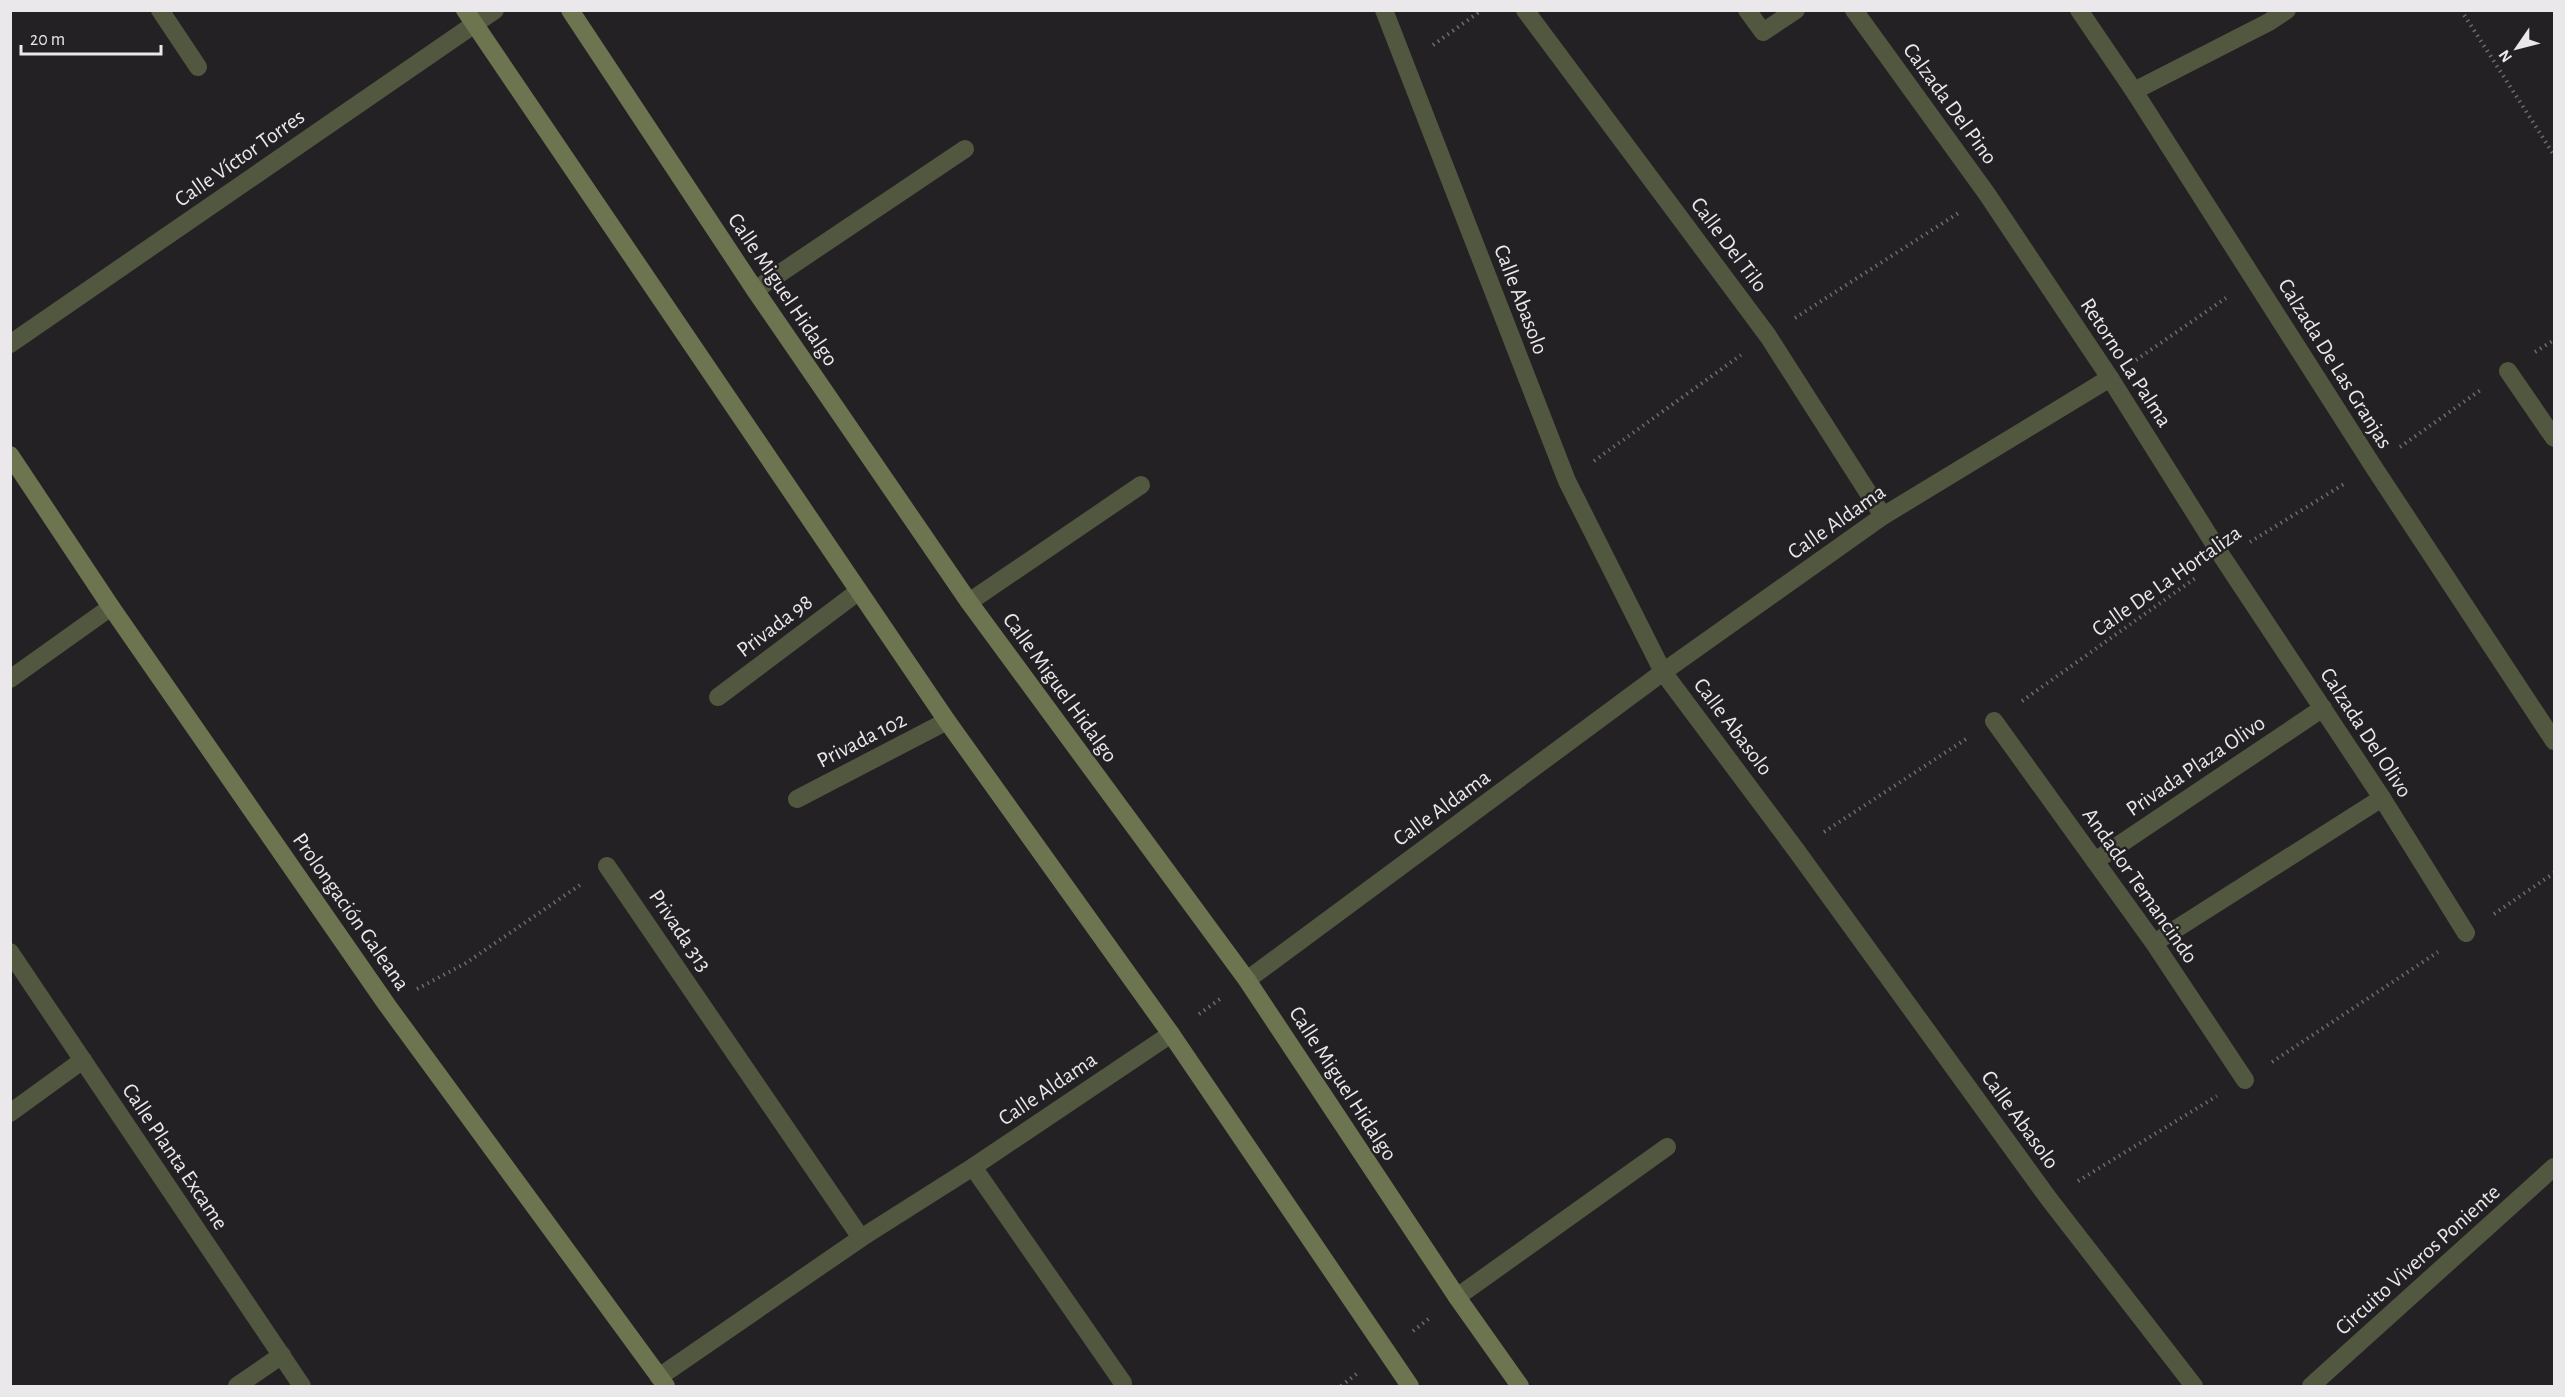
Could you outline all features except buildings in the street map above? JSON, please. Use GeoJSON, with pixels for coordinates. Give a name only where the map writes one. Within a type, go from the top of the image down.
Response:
{"type":"FeatureCollection","features":[{"type":"Feature","properties":{"kind":"main road","name":"Calle Miguel Hidalgo"},"geometry":{"type":"LineString","coordinates":[[570,10],[755,290],[969,602],[1247,980],[1457,1297],[1520,1386]]}},
{"type":"Feature","properties":{"kind":"main road"},"geometry":{"type":"LineString","coordinates":[[469,18],[947,722],[1171,1034],[1410,1386]]}},
{"type":"Feature","properties":{"kind":"main road","name":"Prolongación Galeana"},"geometry":{"type":"LineString","coordinates":[[10,455],[111,607],[387,1005],[663,1382]]}},
{"type":"Feature","properties":{"kind":"street"},"geometry":{"type":"LineString","coordinates":[[160,10],[198,68]]}},
{"type":"Feature","properties":{"kind":"street","name":"Calle Víctor Torres"},"geometry":{"type":"LineString","coordinates":[[10,344],[469,18],[495,10]]}},
{"type":"Feature","properties":{"kind":"street","name":"Calle Abasolo"},"geometry":{"type":"LineString","coordinates":[[1384,10],[1567,481],[1664,672],[2049,1199],[2194,1386]]}},
{"type":"Feature","properties":{"kind":"street","name":"Calle Del Tilo"},"geometry":{"type":"LineString","coordinates":[[1525,10],[1768,336],[1884,516]]}},
{"type":"Feature","properties":{"kind":"street"},"geometry":{"type":"LineString","coordinates":[[1747,10],[1763,32],[1796,10]]}},
{"type":"Feature","properties":{"kind":"street","name":"Calzada Del Pino"},"geometry":{"type":"LineString","coordinates":[[1854,10],[1987,194]]}},
{"type":"Feature","properties":{"kind":"street","name":"Calzada De Las Granjas"},"geometry":{"type":"LineString","coordinates":[[2079,10],[2373,466],[2554,741]]}},
{"type":"Feature","properties":{"kind":"street"},"geometry":{"type":"LineString","coordinates":[[2134,92],[2265,16],[2287,10]]}},
{"type":"Feature","properties":{"kind":"street"},"geometry":{"type":"LineString","coordinates":[[755,290],[965,149]]}},
{"type":"Feature","properties":{"kind":"street","name":"Retorno La Palma"},"geometry":{"type":"LineString","coordinates":[[1987,194],[2110,378],[2223,558]]}},
{"type":"Feature","properties":{"kind":"street"},"geometry":{"type":"LineString","coordinates":[[2508,371],[2554,438]]}},
{"type":"Feature","properties":{"kind":"street","name":"Calle Aldama"},"geometry":{"type":"LineString","coordinates":[[1247,980],[1664,672],[1884,516],[2110,378]]}},
{"type":"Feature","properties":{"kind":"street"},"geometry":{"type":"LineString","coordinates":[[969,602],[1141,485]]}},
{"type":"Feature","properties":{"kind":"street","name":"Calzada Del Olivo"},"geometry":{"type":"LineString","coordinates":[[2223,558],[2382,798],[2466,933]]}},
{"type":"Feature","properties":{"kind":"street","name":"Privada 98"},"geometry":{"type":"LineString","coordinates":[[718,698],[859,591]]}},
{"type":"Feature","properties":{"kind":"street"},"geometry":{"type":"LineString","coordinates":[[10,679],[111,607]]}},
{"type":"Feature","properties":{"kind":"street","name":"Privada Plaza Olivo"},"geometry":{"type":"LineString","coordinates":[[2095,861],[2323,708]]}},
{"type":"Feature","properties":{"kind":"street","name":"Andador Temancindo"},"geometry":{"type":"LineString","coordinates":[[1994,721],[2154,943],[2245,1080]]}},
{"type":"Feature","properties":{"kind":"street","name":"Privada 102"},"geometry":{"type":"LineString","coordinates":[[797,799],[947,722]]}},
{"type":"Feature","properties":{"kind":"street"},"geometry":{"type":"LineString","coordinates":[[2154,943],[2382,798]]}},
{"type":"Feature","properties":{"kind":"street","name":"Privada 313"},"geometry":{"type":"LineString","coordinates":[[608,866],[861,1238]]}},
{"type":"Feature","properties":{"kind":"street","name":"Calle Planta Excame"},"geometry":{"type":"LineString","coordinates":[[10,952],[302,1386]]}},
{"type":"Feature","properties":{"kind":"street","name":"Calle Aldama"},"geometry":{"type":"LineString","coordinates":[[663,1382],[861,1238],[973,1167],[1171,1034]]}},
{"type":"Feature","properties":{"kind":"street"},"geometry":{"type":"LineString","coordinates":[[10,1113],[83,1059]]}},
{"type":"Feature","properties":{"kind":"street"},"geometry":{"type":"LineString","coordinates":[[1457,1297],[1667,1147]]}},
{"type":"Feature","properties":{"kind":"street"},"geometry":{"type":"LineString","coordinates":[[973,1167],[1123,1383]]}},
{"type":"Feature","properties":{"kind":"street","name":"Circuito Viveros Poniente"},"geometry":{"type":"LineString","coordinates":[[2311,1386],[2554,1167]]}},
{"type":"Feature","properties":{"kind":"street"},"geometry":{"type":"LineString","coordinates":[[237,1386],[282,1355]]}},
{"type":"Feature","properties":{"kind":"path"},"geometry":{"type":"LineString","coordinates":[[1405,65],[1482,10]]}},
{"type":"Feature","properties":{"kind":"path"},"geometry":{"type":"LineString","coordinates":[[2461,10],[2554,155]]}},
{"type":"Feature","properties":{"kind":"path"},"geometry":{"type":"LineString","coordinates":[[2110,378],[2254,279]]}},
{"type":"Feature","properties":{"kind":"path","name":"Calle De La Hortaliza"},"geometry":{"type":"LineString","coordinates":[[1796,850],[1994,721],[2223,558],[2373,466],[2554,340]]}},
{"type":"Feature","properties":{"kind":"path"},"geometry":{"type":"LineString","coordinates":[[387,1005],[466,963],[608,866]]}},
{"type":"Feature","properties":{"kind":"path"},"geometry":{"type":"LineString","coordinates":[[2466,933],[2554,873]]}},
{"type":"Feature","properties":{"kind":"path"},"geometry":{"type":"LineString","coordinates":[[1171,1034],[1247,980]]}},
{"type":"Feature","properties":{"kind":"path"},"geometry":{"type":"LineString","coordinates":[[1385,1352],[1457,1297]]}}]}
